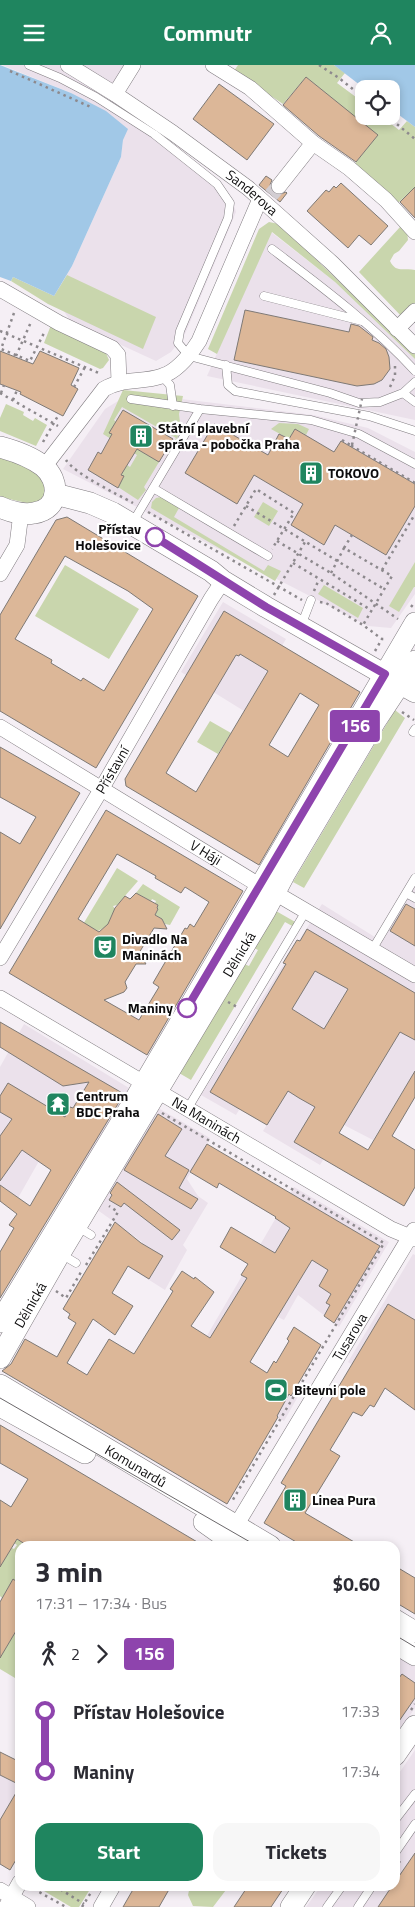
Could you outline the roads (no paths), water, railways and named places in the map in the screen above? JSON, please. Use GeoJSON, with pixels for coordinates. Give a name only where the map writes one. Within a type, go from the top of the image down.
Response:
{"type":"FeatureCollection","features":[{"type":"Feature","properties":{"kind":"street","name":"Sanderova"},"geometry":{"type":"LineString","coordinates":[[68,65],[116,94],[248,188],[269,196],[332,263],[415,346]]}},
{"type":"Feature","properties":{"kind":"street"},"geometry":{"type":"LineString","coordinates":[[116,94],[133,65]]}},
{"type":"Feature","properties":{"kind":"street"},"geometry":{"type":"LineString","coordinates":[[213,65],[250,88],[313,143],[349,168],[386,199],[415,233]]}},
{"type":"Feature","properties":{"kind":"street"},"geometry":{"type":"LineString","coordinates":[[44,467],[104,389],[119,382],[162,376],[176,368],[189,356],[269,196],[313,143]]}},
{"type":"Feature","properties":{"kind":"street"},"geometry":{"type":"LineString","coordinates":[[0,289],[59,323],[112,348],[118,355],[119,382]]}},
{"type":"Feature","properties":{"kind":"street"},"geometry":{"type":"LineString","coordinates":[[397,329],[415,311]]}},
{"type":"Feature","properties":{"kind":"street"},"geometry":{"type":"LineString","coordinates":[[0,447],[30,458],[44,467],[52,476],[56,485],[56,494],[50,505],[43,510],[34,513],[21,513],[0,507]]}},
{"type":"Feature","properties":{"kind":"street"},"geometry":{"type":"LineString","coordinates":[[56,494],[100,507],[132,523],[266,607],[400,683]]}},
{"type":"Feature","properties":{"kind":"street"},"geometry":{"type":"LineString","coordinates":[[0,573],[17,545],[21,513]]}},
{"type":"Feature","properties":{"kind":"street","name":"Přístavní"},"geometry":{"type":"LineString","coordinates":[[0,958],[223,581]]}},
{"type":"Feature","properties":{"kind":"street"},"geometry":{"type":"LineString","coordinates":[[400,683],[408,622]]}},
{"type":"Feature","properties":{"kind":"street"},"geometry":{"type":"LineString","coordinates":[[400,683],[415,661]]}},
{"type":"Feature","properties":{"kind":"street","name":"Dělnická"},"geometry":{"type":"LineString","coordinates":[[0,1357],[77,1226],[151,1087],[267,889],[300,822],[376,720],[400,683]]}},
{"type":"Feature","properties":{"kind":"street","name":"V Háji"},"geometry":{"type":"LineString","coordinates":[[0,727],[267,889],[415,975]]}},
{"type":"Feature","properties":{"kind":"street","name":"Na Maninách"},"geometry":{"type":"LineString","coordinates":[[0,998],[188,1107],[392,1229],[413,1235]]}},
{"type":"Feature","properties":{"kind":"street","name":"Tusarova"},"geometry":{"type":"LineString","coordinates":[[230,1534],[413,1235]]}},
{"type":"Feature","properties":{"kind":"street","name":"Dělnická"},"geometry":{"type":"LineString","coordinates":[[0,1322],[61,1254]]}},
{"type":"Feature","properties":{"kind":"street","name":"Komunardů"},"geometry":{"type":"LineString","coordinates":[[0,1385],[230,1534]]}},
{"type":"Feature","properties":{"kind":"street","name":"Komunardů"},"geometry":{"type":"LineString","coordinates":[[0,1406],[199,1519],[230,1534],[253,1541]]}},
{"type":"Feature","properties":{"kind":"street"},"geometry":{"type":"LineString","coordinates":[[400,1623],[415,1632]]}},
{"type":"Feature","properties":{"kind":"street"},"geometry":{"type":"LineString","coordinates":[[400,1646],[415,1655]]}},
{"type":"Feature","properties":{"kind":"street"},"geometry":{"type":"LineString","coordinates":[[400,1748],[415,1726]]}},
{"type":"Feature","properties":{"kind":"street"},"geometry":{"type":"LineString","coordinates":[[15,1888],[6,1898],[28,1907]]}},
{"type":"Feature","properties":{"kind":"street"},"geometry":{"type":"LineString","coordinates":[[101,1907],[110,1891]]}},
{"type":"Feature","properties":{"kind":"street"},"geometry":{"type":"LineString","coordinates":[[291,1907],[302,1891]]}},
{"type":"Feature","properties":{"kind":"lane"},"geometry":{"type":"LineString","coordinates":[[29,65],[60,78],[96,97],[154,134],[216,185],[230,203],[228,218],[180,331],[178,343],[189,356],[330,393],[359,403],[380,402],[403,393],[415,382]]}},
{"type":"Feature","properties":{"kind":"lane"},"geometry":{"type":"LineString","coordinates":[[272,249],[343,304],[398,352],[415,371]]}},
{"type":"Feature","properties":{"kind":"lane"},"geometry":{"type":"LineString","coordinates":[[264,295],[363,322]]}},
{"type":"Feature","properties":{"kind":"lane"},"geometry":{"type":"LineString","coordinates":[[226,365],[228,385],[235,391],[369,416],[415,431]]}},
{"type":"Feature","properties":{"kind":"lane"},"geometry":{"type":"LineString","coordinates":[[162,376],[170,385],[173,405]]}},
{"type":"Feature","properties":{"kind":"lane"},"geometry":{"type":"LineString","coordinates":[[403,393],[415,401]]}},
{"type":"Feature","properties":{"kind":"lane"},"geometry":{"type":"LineString","coordinates":[[131,399],[200,409],[310,420],[359,434],[415,464]]}},
{"type":"Feature","properties":{"kind":"lane"},"geometry":{"type":"LineString","coordinates":[[132,523],[200,409]]}},
{"type":"Feature","properties":{"kind":"lane"},"geometry":{"type":"LineString","coordinates":[[153,488],[268,557]]}},
{"type":"Feature","properties":{"kind":"lane"},"geometry":{"type":"LineString","coordinates":[[301,626],[311,600]]}},
{"type":"Feature","properties":{"kind":"lane"},"geometry":{"type":"LineString","coordinates":[[372,950],[415,877]]}},
{"type":"Feature","properties":{"kind":"lane"},"geometry":{"type":"LineString","coordinates":[[406,893],[415,898]]}},
{"type":"Feature","properties":{"kind":"lane"},"geometry":{"type":"LineString","coordinates":[[188,1107],[247,1012],[306,911]]}},
{"type":"Feature","properties":{"kind":"lane"},"geometry":{"type":"LineString","coordinates":[[400,1814],[415,1794]]}},
{"type":"Feature","properties":{"kind":"lane"},"geometry":{"type":"LineString","coordinates":[[400,1846],[415,1824]]}},
{"type":"Feature","properties":{"kind":"lane"},"geometry":{"type":"LineString","coordinates":[[327,1907],[338,1891]]}},
{"type":"Feature","properties":{"kind":"lane"},"geometry":{"type":"LineString","coordinates":[[358,1907],[369,1891]]}},
{"type":"Feature","properties":{"kind":"water"},"geometry":{"type":"Polygon","coordinates":[[[0,65],[71,93],[106,111],[128,129],[123,140],[121,157],[72,266],[54,296],[13,277],[11,281],[0,277],[0,65]]]}},
{"type":"Feature","properties":{"kind":"water"},"geometry":{"type":"Polygon","coordinates":[[[334,65],[415,65],[415,127],[400,116],[400,80],[355,81],[334,65]]]}},
{"type":"Feature","properties":{"kind":"tunnel"},"geometry":{"type":"LineString","coordinates":[[271,195],[279,186]]}},
{"type":"Feature","properties":{"kind":"tram line"},"geometry":{"type":"LineString","coordinates":[[0,1398],[248,1541]]}},
{"type":"Feature","properties":{"kind":"tram line"},"geometry":{"type":"LineString","coordinates":[[400,1638],[415,1647]]}},
{"type":"Feature","properties":{"kind":"place","name":"Státní plavební správa - pobočka Praha"},"geometry":{"type":"Point","coordinates":[141,436]}},
{"type":"Feature","properties":{"kind":"place","name":"TOKOVO"},"geometry":{"type":"Point","coordinates":[311,473]}},
{"type":"Feature","properties":{"kind":"place","name":"Přístav Holešovice"},"geometry":{"type":"Point","coordinates":[155,537]}},
{"type":"Feature","properties":{"kind":"place","name":"Divadlo Na Maninách"},"geometry":{"type":"Point","coordinates":[105,947]}},
{"type":"Feature","properties":{"kind":"place","name":"Maniny"},"geometry":{"type":"Point","coordinates":[187,1008]}},
{"type":"Feature","properties":{"kind":"place","name":"Centrum BDC Praha"},"geometry":{"type":"Point","coordinates":[58,1104]}},
{"type":"Feature","properties":{"kind":"place","name":"Bitevni pole"},"geometry":{"type":"Point","coordinates":[276,1390]}},
{"type":"Feature","properties":{"kind":"place","name":"Linea Pura"},"geometry":{"type":"Point","coordinates":[295,1500]}}]}
